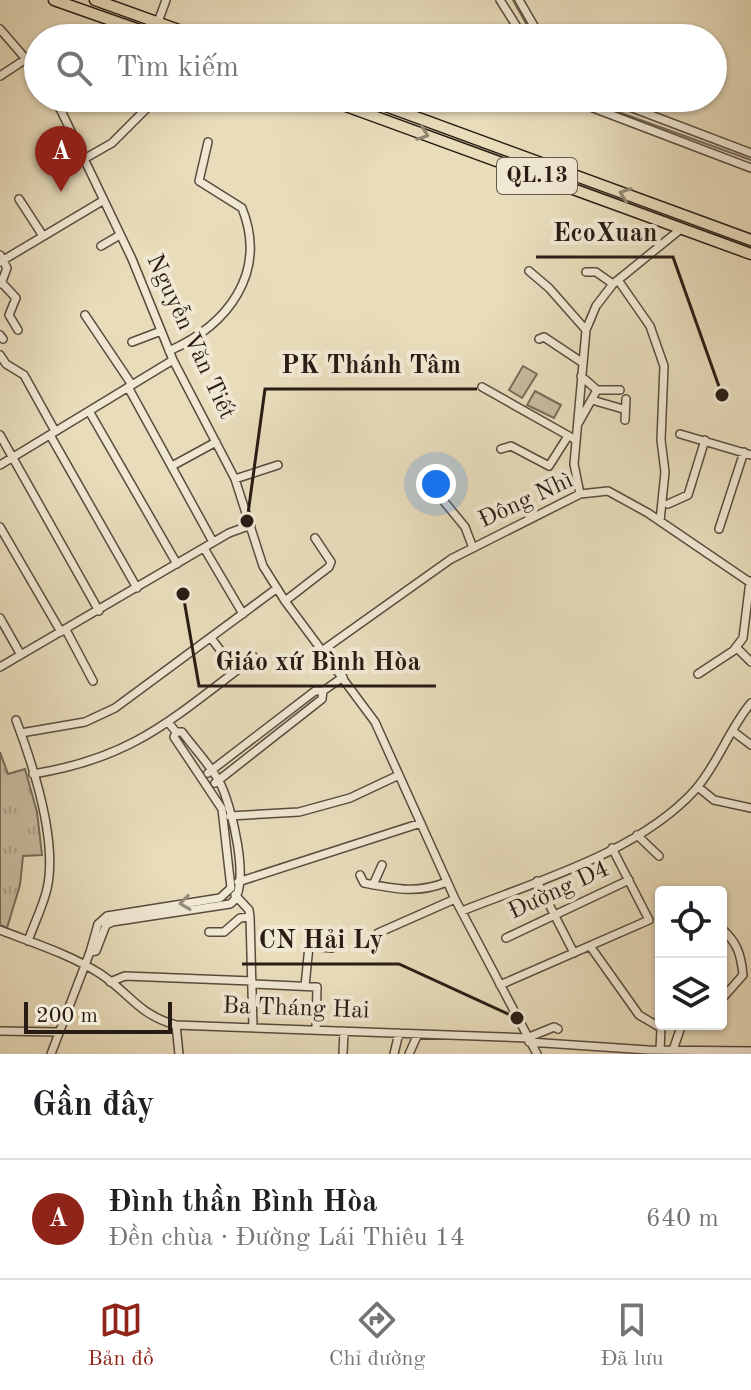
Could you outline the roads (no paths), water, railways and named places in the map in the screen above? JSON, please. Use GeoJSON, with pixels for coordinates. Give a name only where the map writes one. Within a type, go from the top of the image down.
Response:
{"type":"FeatureCollection","features":[{"type":"Feature","properties":{"kind":"highway"},"geometry":{"type":"LineString","coordinates":[[54,0],[122,24]]}},
{"type":"Feature","properties":{"kind":"highway"},"geometry":{"type":"LineString","coordinates":[[95,0],[163,24]]}},
{"type":"Feature","properties":{"kind":"highway","name":"QL.13"},"geometry":{"type":"LineString","coordinates":[[363,112],[751,254]]}},
{"type":"Feature","properties":{"kind":"highway","name":"QL.13"},"geometry":{"type":"LineString","coordinates":[[402,112],[751,240]]}},
{"type":"Feature","properties":{"kind":"street"},"geometry":{"type":"LineString","coordinates":[[158,22],[166,0]]}},
{"type":"Feature","properties":{"kind":"street"},"geometry":{"type":"LineString","coordinates":[[500,0],[515,24]]}},
{"type":"Feature","properties":{"kind":"street"},"geometry":{"type":"LineString","coordinates":[[519,0],[533,24]]}},
{"type":"Feature","properties":{"kind":"street"},"geometry":{"type":"LineString","coordinates":[[0,29],[24,57]]}},
{"type":"Feature","properties":{"kind":"street"},"geometry":{"type":"LineString","coordinates":[[0,76],[24,60]]}},
{"type":"Feature","properties":{"kind":"street","name":"Nguyễn Văn Tiết"},"geometry":{"type":"LineString","coordinates":[[62,112],[120,235],[173,360],[235,479],[263,566],[276,589],[375,722],[455,899],[537,1054]]}},
{"type":"Feature","properties":{"kind":"street"},"geometry":{"type":"LineString","coordinates":[[84,159],[112,143],[143,112]]}},
{"type":"Feature","properties":{"kind":"street"},"geometry":{"type":"LineString","coordinates":[[604,112],[751,168]]}},
{"type":"Feature","properties":{"kind":"street"},"geometry":{"type":"LineString","coordinates":[[643,112],[751,153]]}},
{"type":"Feature","properties":{"kind":"street"},"geometry":{"type":"LineString","coordinates":[[169,351],[191,341],[235,300],[247,274],[251,247],[242,208],[199,181],[208,142]]}},
{"type":"Feature","properties":{"kind":"street"},"geometry":{"type":"LineString","coordinates":[[19,199],[43,236]]}},
{"type":"Feature","properties":{"kind":"street"},"geometry":{"type":"LineString","coordinates":[[18,330],[9,315],[16,298],[1,284],[7,273],[1,259],[104,200]]}},
{"type":"Feature","properties":{"kind":"street"},"geometry":{"type":"LineString","coordinates":[[501,449],[511,446],[549,466],[572,438],[577,423],[586,330],[596,306],[615,282],[682,228]]}},
{"type":"Feature","properties":{"kind":"street"},"geometry":{"type":"LineString","coordinates":[[101,246],[120,235]]}},
{"type":"Feature","properties":{"kind":"street"},"geometry":{"type":"LineString","coordinates":[[529,271],[586,330]]}},
{"type":"Feature","properties":{"kind":"street"},"geometry":{"type":"LineString","coordinates":[[586,272],[596,272],[615,282],[650,326],[664,366],[661,440],[665,472],[660,521]]}},
{"type":"Feature","properties":{"kind":"street"},"geometry":{"type":"LineString","coordinates":[[85,315],[130,386],[213,542]]}},
{"type":"Feature","properties":{"kind":"street"},"geometry":{"type":"LineString","coordinates":[[132,342],[161,331]]}},
{"type":"Feature","properties":{"kind":"street"},"geometry":{"type":"LineString","coordinates":[[539,339],[544,337],[563,347],[583,363]]}},
{"type":"Feature","properties":{"kind":"street"},"geometry":{"type":"LineString","coordinates":[[0,355],[6,364],[24,375],[137,588]]}},
{"type":"Feature","properties":{"kind":"street"},"geometry":{"type":"LineString","coordinates":[[0,465],[173,360]]}},
{"type":"Feature","properties":{"kind":"street"},"geometry":{"type":"LineString","coordinates":[[581,376],[597,390],[620,390]]}},
{"type":"Feature","properties":{"kind":"street"},"geometry":{"type":"LineString","coordinates":[[482,387],[572,438]]}},
{"type":"Feature","properties":{"kind":"street"},"geometry":{"type":"LineString","coordinates":[[577,423],[597,390]]}},
{"type":"Feature","properties":{"kind":"street"},"geometry":{"type":"LineString","coordinates":[[623,409],[626,399]]}},
{"type":"Feature","properties":{"kind":"street"},"geometry":{"type":"LineString","coordinates":[[592,400],[623,409],[627,413],[625,420]]}},
{"type":"Feature","properties":{"kind":"street"},"geometry":{"type":"LineString","coordinates":[[89,411],[177,564]]}},
{"type":"Feature","properties":{"kind":"street"},"geometry":{"type":"LineString","coordinates":[[680,434],[749,454],[719,529]]}},
{"type":"Feature","properties":{"kind":"street"},"geometry":{"type":"LineString","coordinates":[[0,435],[99,611]]}},
{"type":"Feature","properties":{"kind":"street"},"geometry":{"type":"LineString","coordinates":[[572,438],[580,494]]}},
{"type":"Feature","properties":{"kind":"street"},"geometry":{"type":"LineString","coordinates":[[668,504],[684,500],[688,495],[705,440]]}},
{"type":"Feature","properties":{"kind":"street"},"geometry":{"type":"LineString","coordinates":[[172,466],[216,442]]}},
{"type":"Feature","properties":{"kind":"street"},"geometry":{"type":"LineString","coordinates":[[235,479],[278,465]]}},
{"type":"Feature","properties":{"kind":"street"},"geometry":{"type":"LineString","coordinates":[[433,488],[465,527],[473,548]]}},
{"type":"Feature","properties":{"kind":"street","name":"Đông Nhì"},"geometry":{"type":"LineString","coordinates":[[323,650],[387,602],[473,548],[580,494],[608,491],[660,521],[750,582]]}},
{"type":"Feature","properties":{"kind":"street"},"geometry":{"type":"LineString","coordinates":[[0,667],[213,542],[251,525]]}},
{"type":"Feature","properties":{"kind":"street"},"geometry":{"type":"LineString","coordinates":[[0,527],[93,681]]}},
{"type":"Feature","properties":{"kind":"street"},"geometry":{"type":"LineString","coordinates":[[285,601],[329,567],[331,562],[315,538]]}},
{"type":"Feature","properties":{"kind":"street"},"geometry":{"type":"LineString","coordinates":[[204,548],[243,614]]}},
{"type":"Feature","properties":{"kind":"street"},"geometry":{"type":"LineString","coordinates":[[698,674],[736,647],[746,631],[750,582]]}},
{"type":"Feature","properties":{"kind":"street"},"geometry":{"type":"LineString","coordinates":[[21,733],[85,722],[115,708],[276,589]]}},
{"type":"Feature","properties":{"kind":"street"},"geometry":{"type":"LineString","coordinates":[[0,618],[21,655]]}},
{"type":"Feature","properties":{"kind":"street"},"geometry":{"type":"LineString","coordinates":[[211,638],[236,671]]}},
{"type":"Feature","properties":{"kind":"street"},"geometry":{"type":"LineString","coordinates":[[736,647],[751,662]]}},
{"type":"Feature","properties":{"kind":"street"},"geometry":{"type":"LineString","coordinates":[[33,774],[72,768],[141,741],[254,657]]}},
{"type":"Feature","properties":{"kind":"street"},"geometry":{"type":"LineString","coordinates":[[203,777],[315,691],[323,691],[343,677]]}},
{"type":"Feature","properties":{"kind":"street"},"geometry":{"type":"LineString","coordinates":[[210,787],[322,699],[323,691]]}},
{"type":"Feature","properties":{"kind":"street"},"geometry":{"type":"LineString","coordinates":[[462,911],[612,848],[680,806],[698,787],[751,703]]}},
{"type":"Feature","properties":{"kind":"street"},"geometry":{"type":"LineString","coordinates":[[282,716],[289,725]]}},
{"type":"Feature","properties":{"kind":"street"},"geometry":{"type":"LineString","coordinates":[[16,720],[43,810],[49,869],[47,890],[28,941]]}},
{"type":"Feature","properties":{"kind":"street"},"geometry":{"type":"LineString","coordinates":[[168,722],[176,732]]}},
{"type":"Feature","properties":{"kind":"street"},"geometry":{"type":"LineString","coordinates":[[176,732],[182,732],[219,780],[228,816],[238,897]]}},
{"type":"Feature","properties":{"kind":"street"},"geometry":{"type":"LineString","coordinates":[[176,732],[174,737],[228,816]]}},
{"type":"Feature","properties":{"kind":"street"},"geometry":{"type":"LineString","coordinates":[[734,732],[750,742]]}},
{"type":"Feature","properties":{"kind":"street"},"geometry":{"type":"LineString","coordinates":[[244,745],[252,754]]}},
{"type":"Feature","properties":{"kind":"street"},"geometry":{"type":"LineString","coordinates":[[228,816],[299,812],[350,798],[399,775]]}},
{"type":"Feature","properties":{"kind":"street"},"geometry":{"type":"LineString","coordinates":[[698,787],[714,800],[751,808]]}},
{"type":"Feature","properties":{"kind":"street"},"geometry":{"type":"LineString","coordinates":[[51,1054],[98,924],[107,916],[220,898],[230,892],[237,882],[421,823]]}},
{"type":"Feature","properties":{"kind":"street"},"geometry":{"type":"LineString","coordinates":[[637,835],[659,856]]}},
{"type":"Feature","properties":{"kind":"street"},"geometry":{"type":"LineString","coordinates":[[500,985],[649,920],[612,848]]}},
{"type":"Feature","properties":{"kind":"street"},"geometry":{"type":"LineString","coordinates":[[373,885],[382,865]]}},
{"type":"Feature","properties":{"kind":"street"},"geometry":{"type":"LineString","coordinates":[[360,875],[362,882],[415,892],[447,882]]}},
{"type":"Feature","properties":{"kind":"street","name":"Đường D4"},"geometry":{"type":"LineString","coordinates":[[506,938],[629,880]]}},
{"type":"Feature","properties":{"kind":"street"},"geometry":{"type":"LineString","coordinates":[[537,881],[574,953]]}},
{"type":"Feature","properties":{"kind":"street"},"geometry":{"type":"LineString","coordinates":[[230,892],[238,897],[250,917],[253,1027]]}},
{"type":"Feature","properties":{"kind":"street"},"geometry":{"type":"LineString","coordinates":[[90,952],[96,951],[106,925],[112,922],[230,904],[238,897]]}},
{"type":"Feature","properties":{"kind":"street"},"geometry":{"type":"LineString","coordinates":[[378,933],[455,899]]}},
{"type":"Feature","properties":{"kind":"street"},"geometry":{"type":"LineString","coordinates":[[209,932],[224,932],[240,918],[250,917]]}},
{"type":"Feature","properties":{"kind":"street","name":"Ba Tháng Hai"},"geometry":{"type":"LineString","coordinates":[[0,930],[84,965],[110,982],[151,1017],[176,1025],[399,1033],[660,1050],[751,1051]]}},
{"type":"Feature","properties":{"kind":"street"},"geometry":{"type":"LineString","coordinates":[[727,934],[741,957],[743,975],[727,993]]}},
{"type":"Feature","properties":{"kind":"street"},"geometry":{"type":"LineString","coordinates":[[305,986],[309,946],[332,948]]}},
{"type":"Feature","properties":{"kind":"street"},"geometry":{"type":"LineString","coordinates":[[590,946],[639,1015],[661,1028],[660,1050]]}},
{"type":"Feature","properties":{"kind":"street"},"geometry":{"type":"LineString","coordinates":[[110,982],[125,976],[317,987],[316,1030]]}},
{"type":"Feature","properties":{"kind":"street"},"geometry":{"type":"LineString","coordinates":[[176,1025],[179,1054]]}},
{"type":"Feature","properties":{"kind":"street"},"geometry":{"type":"LineString","coordinates":[[528,1040],[554,1027],[558,1029]]}},
{"type":"Feature","properties":{"kind":"street"},"geometry":{"type":"LineString","coordinates":[[673,1050],[680,1030]]}},
{"type":"Feature","properties":{"kind":"street"},"geometry":{"type":"LineString","coordinates":[[0,1031],[58,1032]]}},
{"type":"Feature","properties":{"kind":"street"},"geometry":{"type":"LineString","coordinates":[[343,1054],[344,1031]]}},
{"type":"Feature","properties":{"kind":"street"},"geometry":{"type":"LineString","coordinates":[[394,1054],[399,1033]]}},
{"type":"Feature","properties":{"kind":"street"},"geometry":{"type":"LineString","coordinates":[[409,1054],[418,1034]]}},
{"type":"Feature","properties":{"kind":"waterway"},"geometry":{"type":"LineString","coordinates":[[513,0],[526,24]]}},
{"type":"Feature","properties":{"kind":"waterway"},"geometry":{"type":"LineString","coordinates":[[619,112],[751,160]]}},
{"type":"Feature","properties":{"kind":"place","name":"Đình thần Bình Hòa"},"geometry":{"type":"Point","coordinates":[61,192]}},
{"type":"Feature","properties":{"kind":"place","name":"EcoXuan"},"geometry":{"type":"Point","coordinates":[722,395]}},
{"type":"Feature","properties":{"kind":"place","name":"PK Thánh Tâm"},"geometry":{"type":"Point","coordinates":[247,521]}},
{"type":"Feature","properties":{"kind":"place","name":"Giáo xứ Bình Hòa"},"geometry":{"type":"Point","coordinates":[183,594]}},
{"type":"Feature","properties":{"kind":"place","name":"CN Hải Ly"},"geometry":{"type":"Point","coordinates":[517,1018]}}]}
